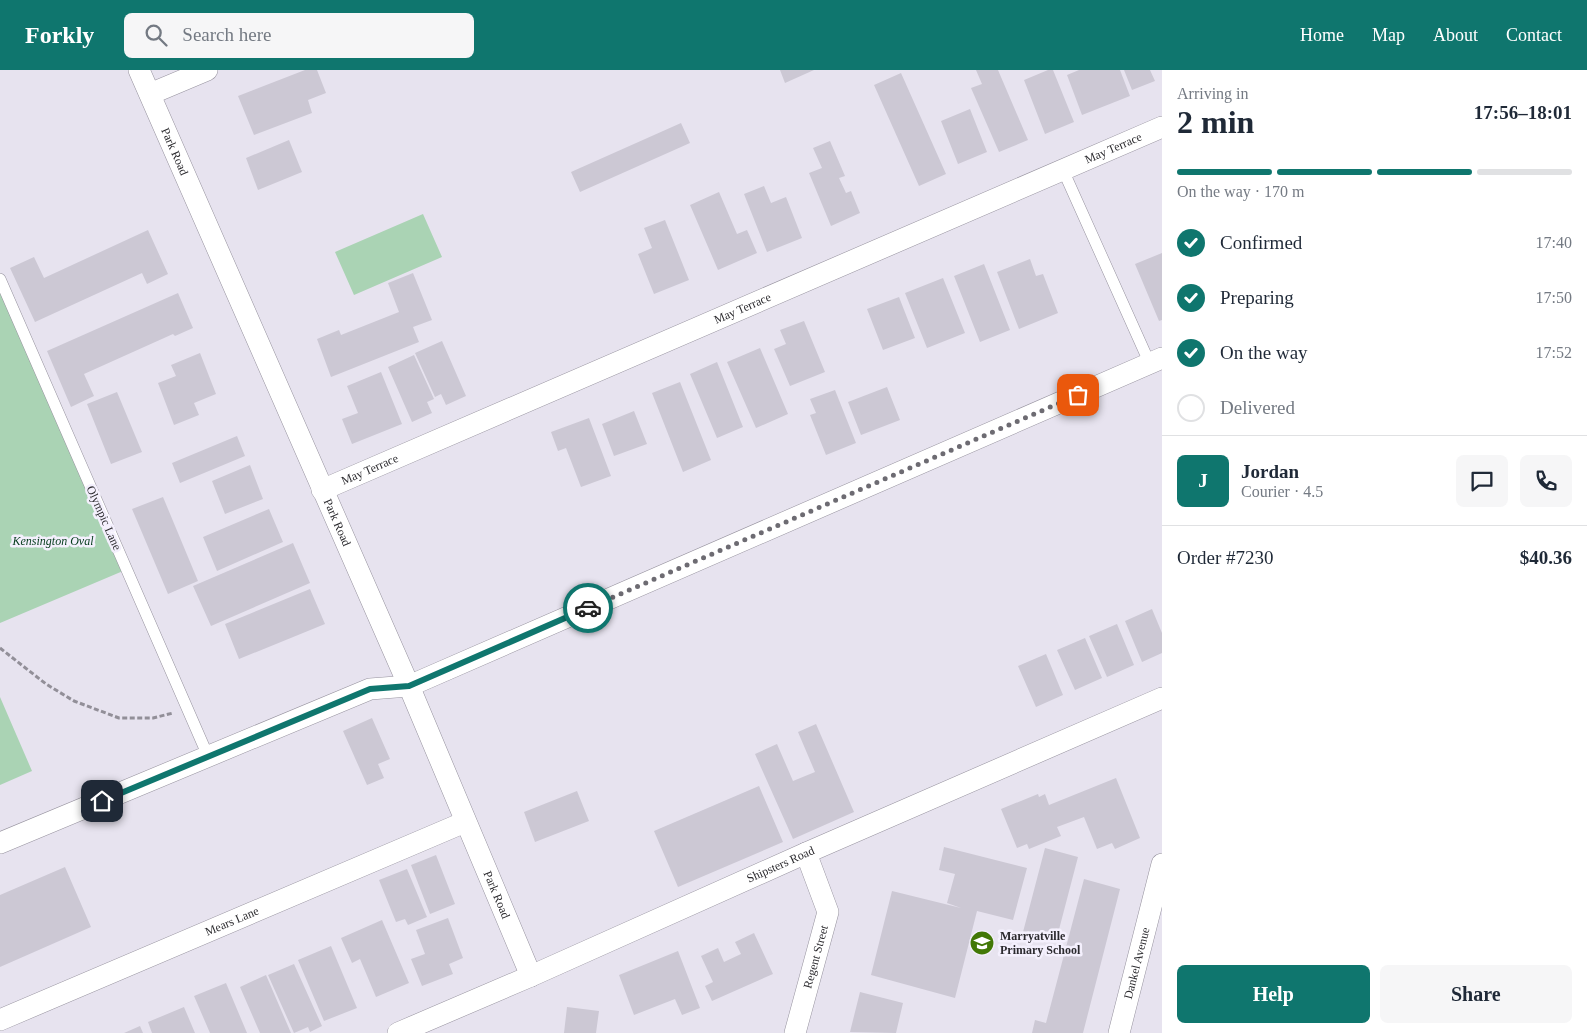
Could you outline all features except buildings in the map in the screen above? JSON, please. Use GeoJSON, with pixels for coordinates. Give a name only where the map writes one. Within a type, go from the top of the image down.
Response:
{"type":"FeatureCollection","features":[{"type":"Feature","properties":{"kind":"street","name":"Park Road"},"geometry":{"type":"LineString","coordinates":[[139,70],[409,686],[531,976]]}},
{"type":"Feature","properties":{"kind":"street"},"geometry":{"type":"LineString","coordinates":[[150,94],[207,70]]}},
{"type":"Feature","properties":{"kind":"street","name":"May Terrace"},"geometry":{"type":"LineString","coordinates":[[322,490],[1162,127]]}},
{"type":"Feature","properties":{"kind":"street"},"geometry":{"type":"LineString","coordinates":[[0,843],[370,689],[409,686],[1156,361]]}},
{"type":"Feature","properties":{"kind":"street","name":"Shipsters Road"},"geometry":{"type":"LineString","coordinates":[[398,1033],[1162,698]]}},
{"type":"Feature","properties":{"kind":"street","name":"Mears Lane"},"geometry":{"type":"LineString","coordinates":[[0,1020],[465,822]]}},
{"type":"Feature","properties":{"kind":"street","name":"Regent Street"},"geometry":{"type":"LineString","coordinates":[[795,1033],[828,912],[806,853]]}},
{"type":"Feature","properties":{"kind":"street","name":"Dankel Avenue"},"geometry":{"type":"LineString","coordinates":[[1119,1033],[1162,864]]}},
{"type":"Feature","properties":{"kind":"lane"},"geometry":{"type":"LineString","coordinates":[[1063,170],[1156,361]]}},
{"type":"Feature","properties":{"kind":"lane","name":"Olympic Lane"},"geometry":{"type":"LineString","coordinates":[[0,279],[208,756]]}},
{"type":"Feature","properties":{"kind":"path"},"geometry":{"type":"LineString","coordinates":[[0,648],[46,684],[74,701],[119,718],[153,718],[188,709]]}},
{"type":"Feature","properties":{"kind":"green space"},"geometry":{"type":"Polygon","coordinates":[[[423,214],[442,257],[354,295],[335,252],[423,214]]]}},
{"type":"Feature","properties":{"kind":"green space","name":"Kensington Oval"},"geometry":{"type":"Polygon","coordinates":[[[0,279],[123,571],[0,623],[0,279]]]}},
{"type":"Feature","properties":{"kind":"green space"},"geometry":{"type":"Polygon","coordinates":[[[0,697],[32,771],[0,785],[0,697]]]}},
{"type":"Feature","properties":{"kind":"way so far"},"geometry":{"type":"LineString","coordinates":[[588,608],[1078,395]]}},
{"type":"Feature","properties":{"kind":"place","name":"Marryatville Primary School"},"geometry":{"type":"Point","coordinates":[982,943]}},
{"type":"Feature","properties":{"kind":"route"},"geometry":{"type":"LineString","coordinates":[[102,801],[370,689],[409,686],[588,608]]}}]}
